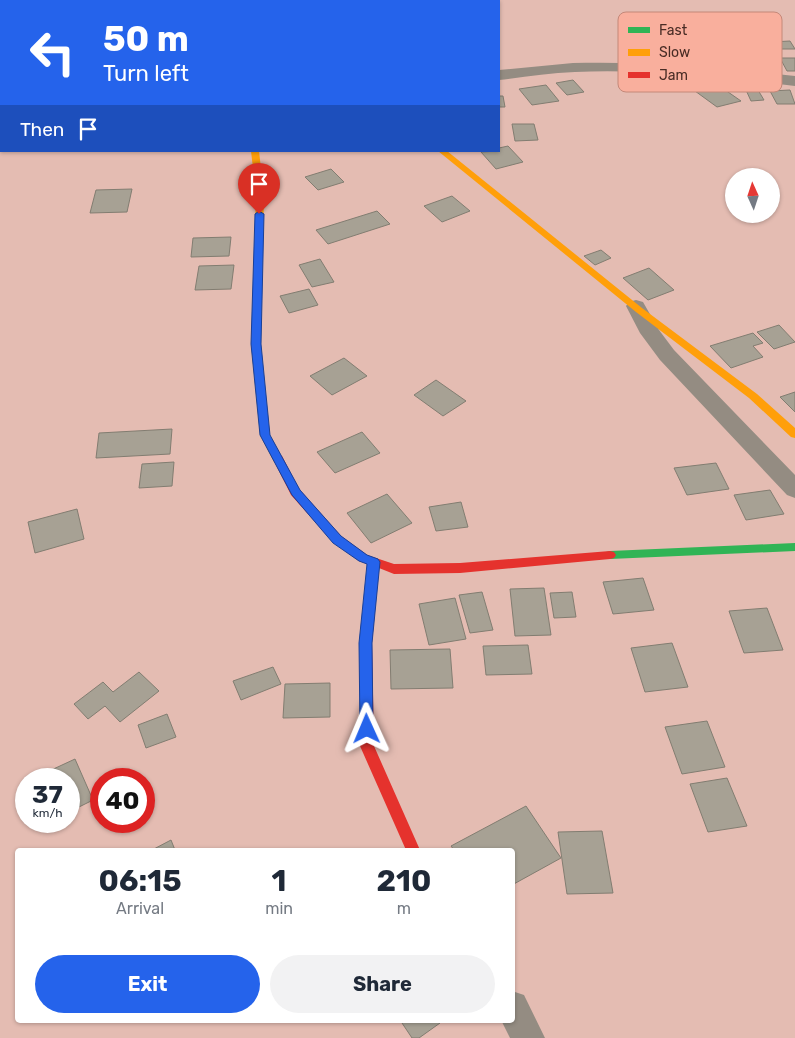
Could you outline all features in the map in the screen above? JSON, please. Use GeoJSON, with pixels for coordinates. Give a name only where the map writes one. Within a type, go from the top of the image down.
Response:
{"type":"FeatureCollection","features":[{"type":"Feature","properties":{"kind":"street"},"geometry":{"type":"LineString","coordinates":[[500,75],[581,67],[618,67]]}},
{"type":"Feature","properties":{"kind":"street"},"geometry":{"type":"LineString","coordinates":[[782,80],[795,81]]}},
{"type":"Feature","properties":{"kind":"street"},"geometry":{"type":"LineString","coordinates":[[255,152],[260,195],[256,344],[265,435],[296,492],[337,540],[363,558],[394,569],[460,568],[612,555],[795,547]]}},
{"type":"Feature","properties":{"kind":"street"},"geometry":{"type":"LineString","coordinates":[[443,152],[636,306],[770,409],[795,434]]}},
{"type":"Feature","properties":{"kind":"street"},"geometry":{"type":"LineString","coordinates":[[636,306],[650,333],[667,355],[795,490]]}},
{"type":"Feature","properties":{"kind":"street"},"geometry":{"type":"LineString","coordinates":[[374,562],[366,643],[367,746],[412,848]]}},
{"type":"Feature","properties":{"kind":"street"},"geometry":{"type":"LineString","coordinates":[[515,1013],[528,1038]]}},
{"type":"Feature","properties":{"kind":"building"},"geometry":{"type":"Polygon","coordinates":[[[782,41],[790,41],[795,49],[782,49],[782,41]]]}},
{"type":"Feature","properties":{"kind":"building"},"geometry":{"type":"Polygon","coordinates":[[[782,58],[795,58],[795,71],[787,71],[782,58]]]}},
{"type":"Feature","properties":{"kind":"building"},"geometry":{"type":"Polygon","coordinates":[[[573,80],[584,92],[567,95],[556,83],[573,80]]]}},
{"type":"Feature","properties":{"kind":"building"},"geometry":{"type":"Polygon","coordinates":[[[546,85],[559,101],[532,105],[519,89],[546,85]]]}},
{"type":"Feature","properties":{"kind":"building"},"geometry":{"type":"Polygon","coordinates":[[[782,90],[790,90],[795,104],[777,104],[771,92],[782,92],[782,90]]]}},
{"type":"Feature","properties":{"kind":"building"},"geometry":{"type":"Polygon","coordinates":[[[696,92],[728,92],[741,101],[717,107],[696,92]]]}},
{"type":"Feature","properties":{"kind":"building"},"geometry":{"type":"Polygon","coordinates":[[[747,92],[759,92],[764,100],[751,101],[747,92]]]}},
{"type":"Feature","properties":{"kind":"building"},"geometry":{"type":"Polygon","coordinates":[[[500,96],[503,96],[505,107],[500,107],[500,96]]]}},
{"type":"Feature","properties":{"kind":"building"},"geometry":{"type":"Polygon","coordinates":[[[512,124],[534,124],[538,140],[515,141],[512,124]]]}},
{"type":"Feature","properties":{"kind":"building"},"geometry":{"type":"Polygon","coordinates":[[[508,146],[523,162],[496,169],[481,152],[500,152],[500,148],[508,146]]]}},
{"type":"Feature","properties":{"kind":"building"},"geometry":{"type":"Polygon","coordinates":[[[331,169],[344,182],[318,190],[305,177],[331,169]]]}},
{"type":"Feature","properties":{"kind":"building"},"geometry":{"type":"Polygon","coordinates":[[[132,189],[127,212],[90,213],[96,190],[132,189]]]}},
{"type":"Feature","properties":{"kind":"building"},"geometry":{"type":"Polygon","coordinates":[[[452,196],[470,211],[442,222],[424,206],[452,196]]]}},
{"type":"Feature","properties":{"kind":"building"},"geometry":{"type":"Polygon","coordinates":[[[377,211],[390,224],[328,244],[316,230],[377,211]]]}},
{"type":"Feature","properties":{"kind":"building"},"geometry":{"type":"Polygon","coordinates":[[[231,237],[229,256],[191,257],[193,238],[231,237]]]}},
{"type":"Feature","properties":{"kind":"building"},"geometry":{"type":"Polygon","coordinates":[[[601,250],[611,258],[595,265],[584,256],[601,250]]]}},
{"type":"Feature","properties":{"kind":"building"},"geometry":{"type":"Polygon","coordinates":[[[320,259],[334,282],[312,287],[299,265],[320,259]]]}},
{"type":"Feature","properties":{"kind":"building"},"geometry":{"type":"Polygon","coordinates":[[[234,265],[231,289],[195,290],[199,266],[234,265]]]}},
{"type":"Feature","properties":{"kind":"building"},"geometry":{"type":"Polygon","coordinates":[[[649,268],[674,290],[648,300],[623,278],[649,268]]]}},
{"type":"Feature","properties":{"kind":"building"},"geometry":{"type":"Polygon","coordinates":[[[309,289],[318,305],[289,313],[280,296],[309,289]]]}},
{"type":"Feature","properties":{"kind":"building"},"geometry":{"type":"Polygon","coordinates":[[[779,325],[795,342],[774,349],[757,332],[779,325]]]}},
{"type":"Feature","properties":{"kind":"building"},"geometry":{"type":"Polygon","coordinates":[[[753,333],[763,343],[753,346],[763,357],[731,368],[710,346],[753,333]]]}},
{"type":"Feature","properties":{"kind":"building"},"geometry":{"type":"Polygon","coordinates":[[[344,358],[367,376],[332,395],[310,376],[344,358]]]}},
{"type":"Feature","properties":{"kind":"building"},"geometry":{"type":"Polygon","coordinates":[[[436,380],[466,401],[443,416],[414,395],[436,380]]]}},
{"type":"Feature","properties":{"kind":"building"},"geometry":{"type":"Polygon","coordinates":[[[795,392],[795,412],[780,397],[795,392]]]}},
{"type":"Feature","properties":{"kind":"building"},"geometry":{"type":"Polygon","coordinates":[[[172,429],[170,454],[96,458],[99,433],[172,429]]]}},
{"type":"Feature","properties":{"kind":"building"},"geometry":{"type":"Polygon","coordinates":[[[362,432],[380,453],[335,473],[317,452],[362,432]]]}},
{"type":"Feature","properties":{"kind":"building"},"geometry":{"type":"Polygon","coordinates":[[[174,462],[172,486],[139,488],[142,464],[174,462]]]}},
{"type":"Feature","properties":{"kind":"building"},"geometry":{"type":"Polygon","coordinates":[[[716,463],[729,489],[687,495],[674,468],[716,463]]]}},
{"type":"Feature","properties":{"kind":"building"},"geometry":{"type":"Polygon","coordinates":[[[770,490],[784,514],[746,520],[734,495],[770,490]]]}},
{"type":"Feature","properties":{"kind":"building"},"geometry":{"type":"Polygon","coordinates":[[[387,494],[412,523],[371,543],[347,513],[387,494]]]}},
{"type":"Feature","properties":{"kind":"building"},"geometry":{"type":"Polygon","coordinates":[[[461,502],[468,527],[436,531],[429,507],[461,502]]]}},
{"type":"Feature","properties":{"kind":"building"},"geometry":{"type":"Polygon","coordinates":[[[77,509],[84,539],[35,553],[28,522],[77,509]]]}},
{"type":"Feature","properties":{"kind":"building"},"geometry":{"type":"Polygon","coordinates":[[[643,578],[654,610],[613,614],[603,582],[643,578]]]}},
{"type":"Feature","properties":{"kind":"building"},"geometry":{"type":"Polygon","coordinates":[[[544,588],[551,635],[515,636],[510,589],[544,588]]]}},
{"type":"Feature","properties":{"kind":"building"},"geometry":{"type":"Polygon","coordinates":[[[482,592],[493,630],[470,633],[459,595],[482,592]]]}},
{"type":"Feature","properties":{"kind":"building"},"geometry":{"type":"Polygon","coordinates":[[[572,592],[576,617],[554,618],[550,593],[572,592]]]}},
{"type":"Feature","properties":{"kind":"building"},"geometry":{"type":"Polygon","coordinates":[[[455,598],[466,639],[429,645],[419,604],[455,598]]]}},
{"type":"Feature","properties":{"kind":"building"},"geometry":{"type":"Polygon","coordinates":[[[767,608],[783,650],[744,653],[729,611],[767,608]]]}},
{"type":"Feature","properties":{"kind":"building"},"geometry":{"type":"Polygon","coordinates":[[[672,643],[688,687],[645,692],[631,648],[672,643]]]}},
{"type":"Feature","properties":{"kind":"building"},"geometry":{"type":"Polygon","coordinates":[[[528,645],[532,674],[486,675],[483,646],[528,645]]]}},
{"type":"Feature","properties":{"kind":"building"},"geometry":{"type":"Polygon","coordinates":[[[450,649],[453,688],[391,689],[390,650],[450,649]]]}},
{"type":"Feature","properties":{"kind":"building"},"geometry":{"type":"Polygon","coordinates":[[[273,667],[281,684],[241,700],[233,681],[273,667]]]}},
{"type":"Feature","properties":{"kind":"building"},"geometry":{"type":"Polygon","coordinates":[[[139,672],[159,691],[120,722],[105,706],[88,719],[74,704],[103,682],[113,692],[139,672]]]}},
{"type":"Feature","properties":{"kind":"building"},"geometry":{"type":"Polygon","coordinates":[[[330,683],[330,717],[283,718],[285,684],[330,683]]]}},
{"type":"Feature","properties":{"kind":"building"},"geometry":{"type":"Polygon","coordinates":[[[167,714],[176,737],[146,748],[138,725],[167,714]]]}},
{"type":"Feature","properties":{"kind":"building"},"geometry":{"type":"Polygon","coordinates":[[[707,721],[725,767],[682,774],[665,727],[707,721]]]}},
{"type":"Feature","properties":{"kind":"building"},"geometry":{"type":"Polygon","coordinates":[[[75,759],[79,768],[56,768],[75,759]]]}},
{"type":"Feature","properties":{"kind":"building"},"geometry":{"type":"Polygon","coordinates":[[[80,770],[90,793],[90,802],[80,806],[80,770]]]}},
{"type":"Feature","properties":{"kind":"building"},"geometry":{"type":"Polygon","coordinates":[[[727,778],[747,826],[708,832],[690,784],[727,778]]]}},
{"type":"Feature","properties":{"kind":"building"},"geometry":{"type":"Polygon","coordinates":[[[526,806],[561,858],[515,883],[515,848],[452,848],[451,846],[526,806]]]}},
{"type":"Feature","properties":{"kind":"building"},"geometry":{"type":"Polygon","coordinates":[[[602,831],[613,893],[567,894],[558,832],[602,831]]]}},
{"type":"Feature","properties":{"kind":"building"},"geometry":{"type":"Polygon","coordinates":[[[171,840],[174,848],[156,848],[171,840]]]}},
{"type":"Feature","properties":{"kind":"building"},"geometry":{"type":"Polygon","coordinates":[[[402,1023],[440,1023],[419,1038],[412,1038],[402,1023]]]}},
{"type":"Feature","properties":{"kind":"traffic: fast"},"geometry":{"type":"LineString","coordinates":[[610,555],[795,547]]}},
{"type":"Feature","properties":{"kind":"traffic: slow"},"geometry":{"type":"LineString","coordinates":[[255,152],[260,195],[256,345],[265,435],[278,459]]}},
{"type":"Feature","properties":{"kind":"traffic: slow"},"geometry":{"type":"LineString","coordinates":[[443,152],[639,310],[753,396],[795,434]]}},
{"type":"Feature","properties":{"kind":"traffic: jam"},"geometry":{"type":"LineString","coordinates":[[278,459],[295,492],[337,539],[363,558],[394,569],[460,568],[610,555]]}},
{"type":"Feature","properties":{"kind":"traffic: jam"},"geometry":{"type":"LineString","coordinates":[[374,562],[366,643],[367,746],[412,848]]}},
{"type":"Feature","properties":{"kind":"route"},"geometry":{"type":"LineString","coordinates":[[259,214],[256,344],[265,435],[296,492],[337,540],[363,558],[374,562],[366,643],[367,729]]}}]}
